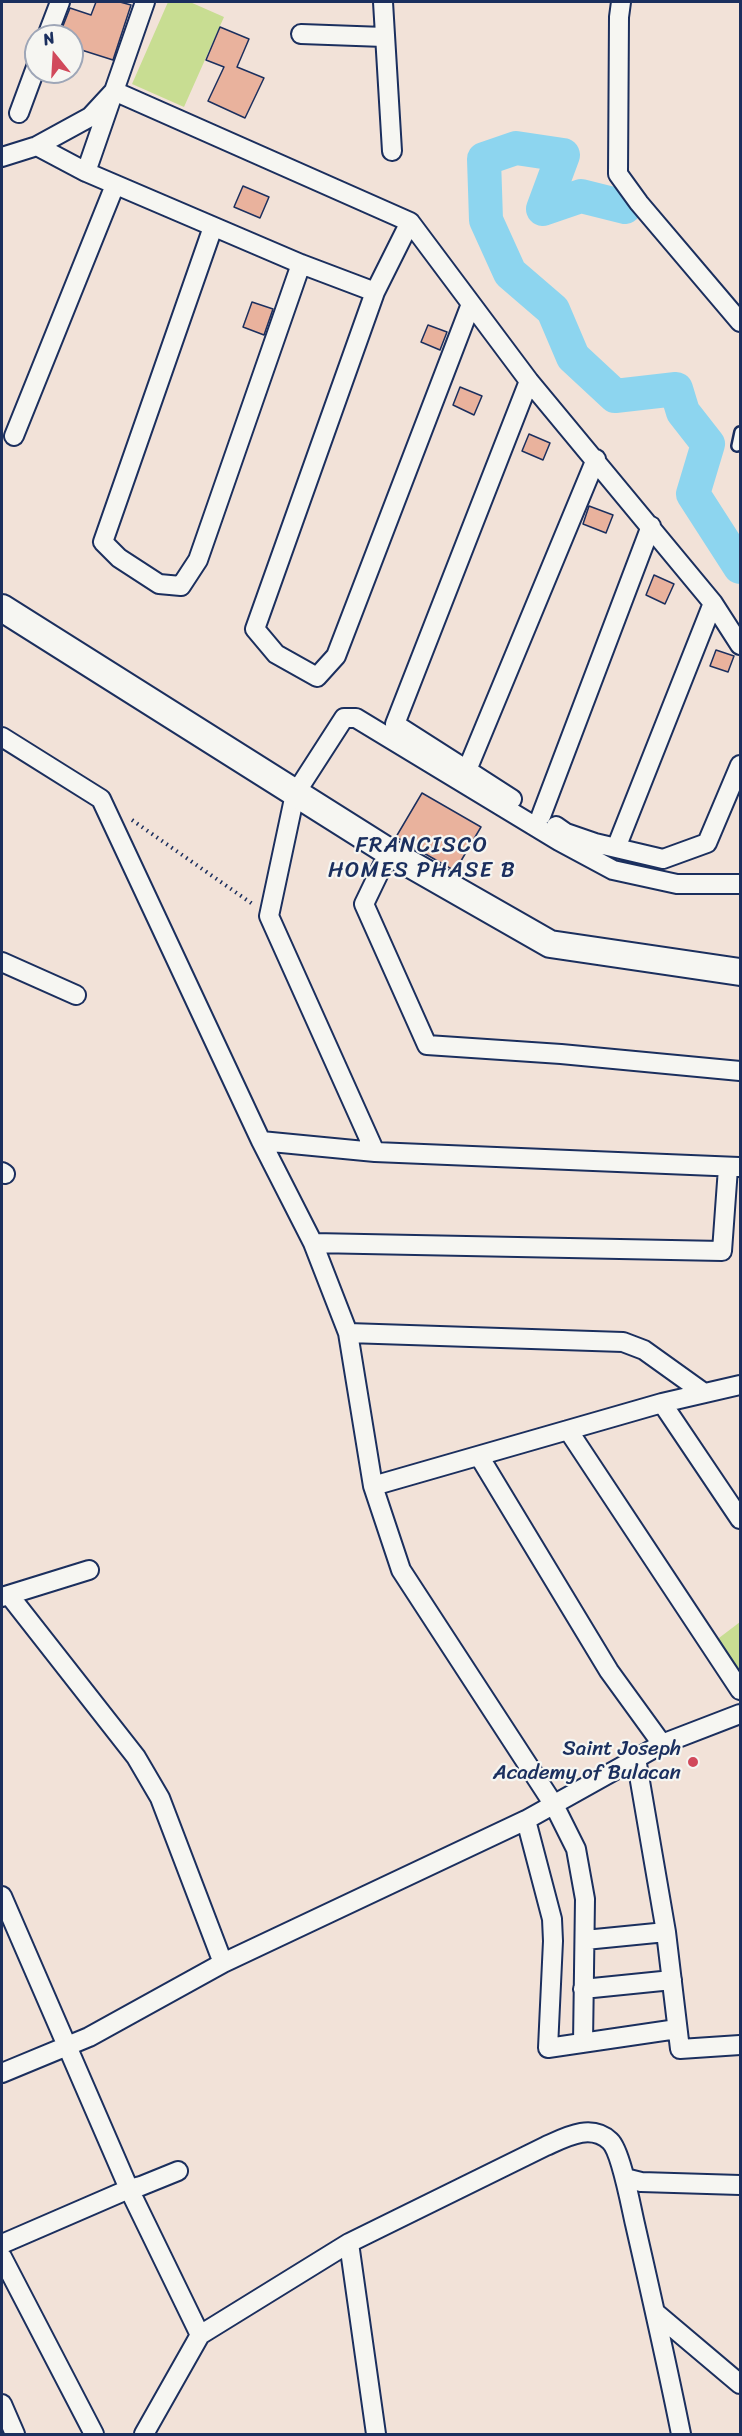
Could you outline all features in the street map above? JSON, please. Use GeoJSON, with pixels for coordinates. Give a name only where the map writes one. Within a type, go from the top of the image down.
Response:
{"type":"FeatureCollection","features":[{"type":"Feature","properties":{"kind":"street"},"geometry":{"type":"LineString","coordinates":[[52,24],[60,2]]}},
{"type":"Feature","properties":{"kind":"street"},"geometry":{"type":"LineString","coordinates":[[86,172],[145,2]]}},
{"type":"Feature","properties":{"kind":"street"},"geometry":{"type":"LineString","coordinates":[[383,2],[392,151]]}},
{"type":"Feature","properties":{"kind":"street"},"geometry":{"type":"LineString","coordinates":[[621,2],[618,174],[639,203],[741,322]]}},
{"type":"Feature","properties":{"kind":"street"},"geometry":{"type":"LineString","coordinates":[[301,34],[384,37]]}},
{"type":"Feature","properties":{"kind":"street"},"geometry":{"type":"LineString","coordinates":[[20,113],[30,84]]}},
{"type":"Feature","properties":{"kind":"street"},"geometry":{"type":"LineString","coordinates":[[2,157],[37,146],[90,117],[114,91]]}},
{"type":"Feature","properties":{"kind":"street"},"geometry":{"type":"LineString","coordinates":[[114,91],[410,222],[529,381],[596,459],[713,603],[741,645]]}},
{"type":"Feature","properties":{"kind":"street"},"geometry":{"type":"LineString","coordinates":[[37,146],[86,172],[213,228],[375,292]]}},
{"type":"Feature","properties":{"kind":"street"},"geometry":{"type":"LineString","coordinates":[[14,436],[115,185]]}},
{"type":"Feature","properties":{"kind":"street"},"geometry":{"type":"LineString","coordinates":[[410,222],[375,292],[255,629],[276,654],[317,677],[336,657],[471,304]]}},
{"type":"Feature","properties":{"kind":"street"},"geometry":{"type":"LineString","coordinates":[[213,228],[103,542],[119,558],[159,584],[181,586],[198,560],[301,264]]}},
{"type":"Feature","properties":{"kind":"street"},"geometry":{"type":"LineString","coordinates":[[529,381],[395,724],[566,833],[663,859],[707,843],[741,765]]}},
{"type":"Feature","properties":{"kind":"street"},"geometry":{"type":"LineString","coordinates":[[467,770],[596,459]]}},
{"type":"Feature","properties":{"kind":"street"},"geometry":{"type":"LineString","coordinates":[[541,816],[651,526]]}},
{"type":"Feature","properties":{"kind":"street"},"geometry":{"type":"LineString","coordinates":[[616,848],[713,603]]}},
{"type":"Feature","properties":{"kind":"street"},"geometry":{"type":"LineString","coordinates":[[2,608],[389,852],[550,944],[741,972]]}},
{"type":"Feature","properties":{"kind":"street"},"geometry":{"type":"LineString","coordinates":[[375,1152],[269,916],[296,794],[344,718],[356,718],[559,841],[613,870],[676,884],[741,885]]}},
{"type":"Feature","properties":{"kind":"street"},"geometry":{"type":"LineString","coordinates":[[2,737],[101,799],[261,1141],[313,1243],[348,1333],[373,1486],[401,1570],[554,1805],[576,1849],[585,1899],[583,2043]]}},
{"type":"Feature","properties":{"kind":"street"},"geometry":{"type":"LineString","coordinates":[[389,852],[364,904],[427,1045],[561,1054],[741,1071]]}},
{"type":"Feature","properties":{"kind":"street"},"geometry":{"type":"LineString","coordinates":[[2,962],[76,995]]}},
{"type":"Feature","properties":{"kind":"street"},"geometry":{"type":"LineString","coordinates":[[261,1141],[375,1152],[734,1167],[722,1251],[313,1243]]}},
{"type":"Feature","properties":{"kind":"street"},"geometry":{"type":"LineString","coordinates":[[348,1333],[623,1342],[644,1350],[704,1393]]}},
{"type":"Feature","properties":{"kind":"street"},"geometry":{"type":"LineString","coordinates":[[373,1486],[662,1403],[741,1384]]}},
{"type":"Feature","properties":{"kind":"street"},"geometry":{"type":"LineString","coordinates":[[662,1403],[741,1519]]}},
{"type":"Feature","properties":{"kind":"street"},"geometry":{"type":"LineString","coordinates":[[568,1430],[741,1689]]}},
{"type":"Feature","properties":{"kind":"street"},"geometry":{"type":"LineString","coordinates":[[479,1456],[609,1671],[662,1744]]}},
{"type":"Feature","properties":{"kind":"street"},"geometry":{"type":"LineString","coordinates":[[89,1570],[5,1596],[136,1757],[160,1798],[224,1963]]}},
{"type":"Feature","properties":{"kind":"street"},"geometry":{"type":"LineString","coordinates":[[2,2073],[89,2037],[224,1963],[526,1820],[662,1744],[741,1714]]}},
{"type":"Feature","properties":{"kind":"street"},"geometry":{"type":"LineString","coordinates":[[636,1758],[666,1932],[680,2049],[741,2045]]}},
{"type":"Feature","properties":{"kind":"street"},"geometry":{"type":"LineString","coordinates":[[526,1820],[552,1919],[548,2048],[677,2029]]}},
{"type":"Feature","properties":{"kind":"street"},"geometry":{"type":"LineString","coordinates":[[2,1896],[129,2189],[200,2335]]}},
{"type":"Feature","properties":{"kind":"street"},"geometry":{"type":"LineString","coordinates":[[585,1940],[666,1932]]}},
{"type":"Feature","properties":{"kind":"street"},"geometry":{"type":"LineString","coordinates":[[583,1989],[672,1980]]}},
{"type":"Feature","properties":{"kind":"street"},"geometry":{"type":"LineString","coordinates":[[144,2434],[200,2335],[349,2243],[574,2134],[595,2132],[611,2141],[625,2178],[657,2314],[681,2434]]}},
{"type":"Feature","properties":{"kind":"street"},"geometry":{"type":"LineString","coordinates":[[2,2244],[129,2189],[178,2171]]}},
{"type":"Feature","properties":{"kind":"street"},"geometry":{"type":"LineString","coordinates":[[625,2178],[641,2182],[741,2185]]}},
{"type":"Feature","properties":{"kind":"street"},"geometry":{"type":"LineString","coordinates":[[349,2243],[376,2434]]}},
{"type":"Feature","properties":{"kind":"street"},"geometry":{"type":"LineString","coordinates":[[2,2257],[94,2434]]}},
{"type":"Feature","properties":{"kind":"street"},"geometry":{"type":"LineString","coordinates":[[657,2314],[741,2384]]}},
{"type":"Feature","properties":{"kind":"street"},"geometry":{"type":"LineString","coordinates":[[2,2404],[15,2434]]}},
{"type":"Feature","properties":{"kind":"lane"},"geometry":{"type":"LineString","coordinates":[[737,446],[741,432]]}},
{"type":"Feature","properties":{"kind":"path"},"geometry":{"type":"LineString","coordinates":[[129,819],[269,916]]}},
{"type":"Feature","properties":{"kind":"green space"},"geometry":{"type":"Polygon","coordinates":[[[168,2],[190,2],[224,17],[184,107],[132,84],[168,2]]]}},
{"type":"Feature","properties":{"kind":"green space"},"geometry":{"type":"Polygon","coordinates":[[[740,1622],[740,1671],[738,1673],[715,1641],[740,1622]]]}},
{"type":"Feature","properties":{"kind":"building"},"geometry":{"type":"Polygon","coordinates":[[[96,2],[120,2],[131,5],[113,60],[84,51],[84,24],[64,24],[70,8],[91,15],[96,2]]]}},
{"type":"Feature","properties":{"kind":"building"},"geometry":{"type":"Polygon","coordinates":[[[220,27],[249,39],[237,67],[264,78],[245,118],[208,101],[224,67],[206,60],[220,27]]]}},
{"type":"Feature","properties":{"kind":"building"},"geometry":{"type":"Polygon","coordinates":[[[243,186],[269,197],[260,218],[234,207],[243,186]]]}},
{"type":"Feature","properties":{"kind":"building"},"geometry":{"type":"Polygon","coordinates":[[[252,302],[273,309],[264,335],[243,327],[252,302]]]}},
{"type":"Feature","properties":{"kind":"building"},"geometry":{"type":"Polygon","coordinates":[[[428,325],[447,332],[440,350],[421,342],[428,325]]]}},
{"type":"Feature","properties":{"kind":"building"},"geometry":{"type":"Polygon","coordinates":[[[460,387],[482,396],[474,415],[453,405],[460,387]]]}},
{"type":"Feature","properties":{"kind":"building"},"geometry":{"type":"Polygon","coordinates":[[[529,434],[550,443],[543,460],[522,451],[529,434]]]}},
{"type":"Feature","properties":{"kind":"building"},"geometry":{"type":"Polygon","coordinates":[[[589,506],[613,515],[606,533],[583,524],[589,506]]]}},
{"type":"Feature","properties":{"kind":"building"},"geometry":{"type":"Polygon","coordinates":[[[654,575],[674,584],[665,604],[646,595],[654,575]]]}},
{"type":"Feature","properties":{"kind":"building"},"geometry":{"type":"Polygon","coordinates":[[[716,650],[734,656],[728,672],[710,666],[716,650]]]}},
{"type":"Feature","properties":{"kind":"building"},"geometry":{"type":"Polygon","coordinates":[[[422,793],[481,827],[455,871],[396,837],[422,793]]]}},
{"type":"Feature","properties":{"kind":"waterway"},"geometry":{"type":"LineString","coordinates":[[625,207],[581,196],[543,209],[563,155],[516,148],[484,159],[486,220],[510,273],[553,310],[573,357],[615,396],[676,389],[683,412],[708,444],[693,494],[740,567]]}},
{"type":"Feature","properties":{"kind":"place","name":"Saint Joseph Academy of Bulacan"},"geometry":{"type":"Point","coordinates":[693,1762]}},
{"type":"Feature","properties":{"kind":"district","name":"FRANCISCO HOMES PHASE B"},"geometry":{"type":"Point","coordinates":[422,858]}}]}
